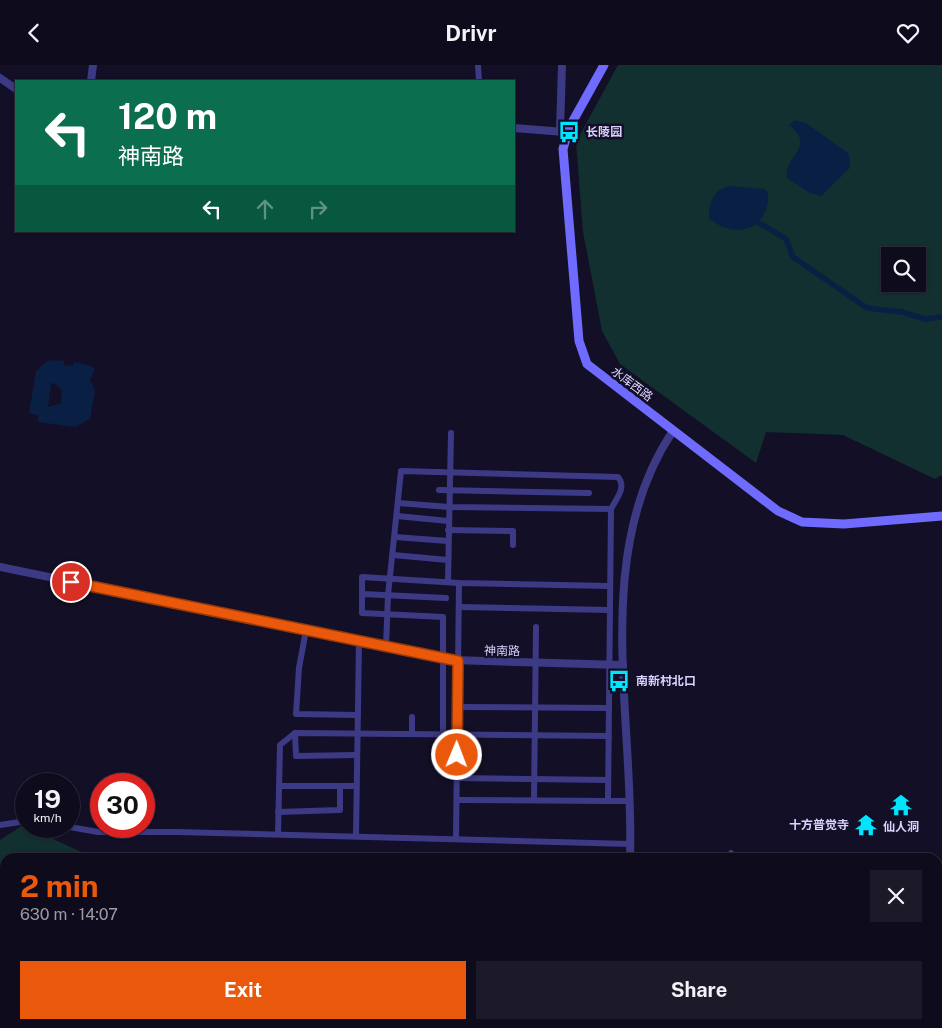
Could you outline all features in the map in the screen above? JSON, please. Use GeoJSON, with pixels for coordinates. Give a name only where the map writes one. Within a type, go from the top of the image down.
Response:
{"type":"FeatureCollection","features":[{"type":"Feature","properties":{"kind":"main road","name":"水库西路"},"geometry":{"type":"LineString","coordinates":[[604,65],[563,132],[562,157],[581,351],[592,369],[778,511],[802,522],[844,524],[942,515]]}},
{"type":"Feature","properties":{"kind":"street"},"geometry":{"type":"LineString","coordinates":[[91,80],[93,65]]}},
{"type":"Feature","properties":{"kind":"street"},"geometry":{"type":"LineString","coordinates":[[478,65],[479,80]]}},
{"type":"Feature","properties":{"kind":"street"},"geometry":{"type":"LineString","coordinates":[[515,128],[563,132],[562,65]]}},
{"type":"Feature","properties":{"kind":"street"},"geometry":{"type":"LineString","coordinates":[[0,78],[15,88]]}},
{"type":"Feature","properties":{"kind":"street"},"geometry":{"type":"LineString","coordinates":[[630,853],[630,801],[623,665],[626,571],[634,517],[646,479],[655,459],[673,431]]}},
{"type":"Feature","properties":{"kind":"street"},"geometry":{"type":"LineString","coordinates":[[448,581],[451,433]]}},
{"type":"Feature","properties":{"kind":"street"},"geometry":{"type":"LineString","coordinates":[[386,647],[388,595],[401,471],[618,477],[622,481],[622,487],[611,509],[608,801]]}},
{"type":"Feature","properties":{"kind":"street"},"geometry":{"type":"LineString","coordinates":[[439,490],[589,493]]}},
{"type":"Feature","properties":{"kind":"street"},"geometry":{"type":"LineString","coordinates":[[398,503],[449,507],[611,509]]}},
{"type":"Feature","properties":{"kind":"street"},"geometry":{"type":"LineString","coordinates":[[397,516],[448,521]]}},
{"type":"Feature","properties":{"kind":"street"},"geometry":{"type":"LineString","coordinates":[[448,530],[513,531],[513,545]]}},
{"type":"Feature","properties":{"kind":"street"},"geometry":{"type":"LineString","coordinates":[[395,537],[448,541]]}},
{"type":"Feature","properties":{"kind":"street"},"geometry":{"type":"LineString","coordinates":[[393,555],[448,560]]}},
{"type":"Feature","properties":{"kind":"street","name":"神南路"},"geometry":{"type":"LineString","coordinates":[[0,567],[458,661],[623,665]]}},
{"type":"Feature","properties":{"kind":"street"},"geometry":{"type":"LineString","coordinates":[[443,734],[443,617],[362,613],[362,577],[459,583],[610,586]]}},
{"type":"Feature","properties":{"kind":"street"},"geometry":{"type":"LineString","coordinates":[[456,839],[459,583]]}},
{"type":"Feature","properties":{"kind":"street"},"geometry":{"type":"LineString","coordinates":[[362,594],[446,597]]}},
{"type":"Feature","properties":{"kind":"street"},"geometry":{"type":"LineString","coordinates":[[459,607],[610,610]]}},
{"type":"Feature","properties":{"kind":"street"},"geometry":{"type":"LineString","coordinates":[[534,800],[536,627]]}},
{"type":"Feature","properties":{"kind":"street"},"geometry":{"type":"LineString","coordinates":[[306,630],[296,714],[358,715]]}},
{"type":"Feature","properties":{"kind":"street"},"geometry":{"type":"LineString","coordinates":[[356,836],[359,641]]}},
{"type":"Feature","properties":{"kind":"street"},"geometry":{"type":"LineString","coordinates":[[458,707],[609,708]]}},
{"type":"Feature","properties":{"kind":"street"},"geometry":{"type":"LineString","coordinates":[[412,717],[412,734]]}},
{"type":"Feature","properties":{"kind":"street"},"geometry":{"type":"LineString","coordinates":[[278,834],[280,745],[295,733],[609,736]]}},
{"type":"Feature","properties":{"kind":"street"},"geometry":{"type":"LineString","coordinates":[[295,733],[296,756],[357,755]]}},
{"type":"Feature","properties":{"kind":"street"},"geometry":{"type":"LineString","coordinates":[[457,778],[608,780]]}},
{"type":"Feature","properties":{"kind":"street"},"geometry":{"type":"LineString","coordinates":[[279,786],[356,786]]}},
{"type":"Feature","properties":{"kind":"street"},"geometry":{"type":"LineString","coordinates":[[278,812],[340,811],[340,786]]}},
{"type":"Feature","properties":{"kind":"street"},"geometry":{"type":"LineString","coordinates":[[456,800],[630,801]]}},
{"type":"Feature","properties":{"kind":"street"},"geometry":{"type":"LineString","coordinates":[[0,825],[15,823]]}},
{"type":"Feature","properties":{"kind":"street"},"geometry":{"type":"LineString","coordinates":[[80,829],[98,832],[278,834],[630,844]]}},
{"type":"Feature","properties":{"kind":"green space"},"geometry":{"type":"Polygon","coordinates":[[[618,65],[942,65],[942,475],[935,479],[843,435],[766,432],[756,463],[620,364],[602,331],[583,232],[576,142],[618,65]]]}},
{"type":"Feature","properties":{"kind":"green space"},"geometry":{"type":"Polygon","coordinates":[[[15,830],[15,838],[51,838],[83,853],[0,853],[0,840],[15,830]]]}},
{"type":"Feature","properties":{"kind":"water"},"geometry":{"type":"Polygon","coordinates":[[[794,120],[806,123],[848,153],[850,160],[849,169],[821,196],[808,192],[787,178],[787,170],[800,145],[797,133],[789,125],[794,120]]]}},
{"type":"Feature","properties":{"kind":"water"},"geometry":{"type":"Polygon","coordinates":[[[729,186],[764,189],[767,191],[767,206],[763,216],[757,223],[742,230],[734,230],[725,228],[709,218],[713,198],[719,190],[729,186]]]}},
{"type":"Feature","properties":{"kind":"water"},"geometry":{"type":"Polygon","coordinates":[[[47,361],[64,361],[64,365],[73,366],[74,362],[91,366],[95,369],[90,380],[95,390],[90,419],[75,427],[38,422],[38,415],[29,413],[36,371],[47,361]],[[54,383],[51,384],[48,407],[61,403],[62,390],[54,383]]]}},
{"type":"Feature","properties":{"kind":"waterway"},"geometry":{"type":"LineString","coordinates":[[759,223],[786,239],[793,257],[867,308],[902,312],[925,319],[942,317]]}},
{"type":"Feature","properties":{"kind":"place","name":"长陵园"},"geometry":{"type":"Point","coordinates":[569,132]}},
{"type":"Feature","properties":{"kind":"place","name":"南新村北口"},"geometry":{"type":"Point","coordinates":[619,681]}},
{"type":"Feature","properties":{"kind":"place","name":"仙人洞"},"geometry":{"type":"Point","coordinates":[901,805]}},
{"type":"Feature","properties":{"kind":"place","name":"十方普觉寺"},"geometry":{"type":"Point","coordinates":[866,825]}},
{"type":"Feature","properties":{"kind":"route"},"geometry":{"type":"LineString","coordinates":[[71,582],[458,661],[457,755]]}}]}
